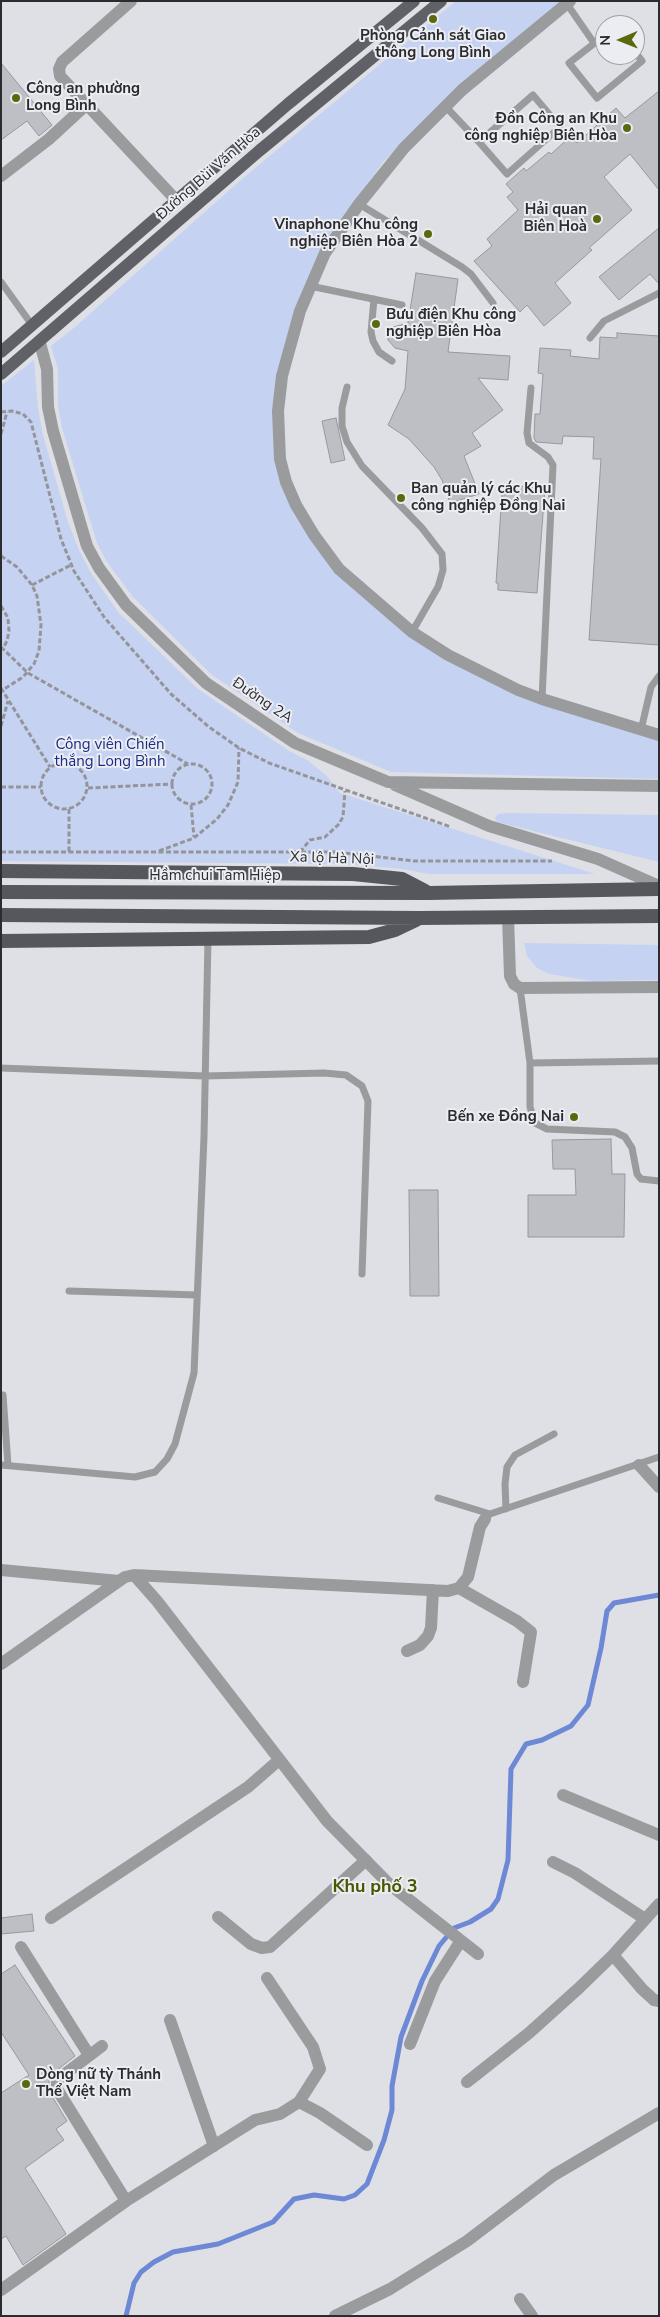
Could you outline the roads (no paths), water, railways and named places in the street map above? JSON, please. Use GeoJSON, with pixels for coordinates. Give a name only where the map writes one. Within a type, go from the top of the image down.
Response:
{"type":"FeatureCollection","features":[{"type":"Feature","properties":{"kind":"highway","name":"Xa lộ Hà Nội"},"geometry":{"type":"LineString","coordinates":[[1,871],[353,874],[402,879],[428,893],[659,887]]}},
{"type":"Feature","properties":{"kind":"highway","name":"Hầm chui Tam Hiệp"},"geometry":{"type":"LineString","coordinates":[[1,892],[428,893]]}},
{"type":"Feature","properties":{"kind":"highway"},"geometry":{"type":"LineString","coordinates":[[1,915],[419,918],[659,916]]}},
{"type":"Feature","properties":{"kind":"highway"},"geometry":{"type":"LineString","coordinates":[[1,941],[370,937],[395,930],[419,918]]}},
{"type":"Feature","properties":{"kind":"main road","name":"Đường Bùi Văn Hòa"},"geometry":{"type":"LineString","coordinates":[[1,352],[288,104],[414,1]]}},
{"type":"Feature","properties":{"kind":"main road","name":"Đường Bùi Văn Hòa"},"geometry":{"type":"LineString","coordinates":[[1,374],[259,151],[441,1]]}},
{"type":"Feature","properties":{"kind":"main road"},"geometry":{"type":"LineString","coordinates":[[32,325],[40,342]]}},
{"type":"Feature","properties":{"kind":"street"},"geometry":{"type":"LineString","coordinates":[[131,1],[62,62],[59,69],[60,76],[176,200]]}},
{"type":"Feature","properties":{"kind":"street"},"geometry":{"type":"LineString","coordinates":[[568,2],[462,90],[404,148],[359,204],[325,253],[310,286],[290,340],[282,376],[278,435],[280,459],[286,482],[296,504],[314,535],[339,568],[412,632],[474,669],[542,700],[659,735]]}},
{"type":"Feature","properties":{"kind":"street"},"geometry":{"type":"LineString","coordinates":[[1,176],[49,139],[87,104]]}},
{"type":"Feature","properties":{"kind":"street","name":"Đường 2A"},"geometry":{"type":"LineString","coordinates":[[40,342],[47,369],[48,407],[51,423],[78,520],[99,568],[126,605],[206,683],[294,742],[388,782],[659,786]]}},
{"type":"Feature","properties":{"kind":"street"},"geometry":{"type":"LineString","coordinates":[[388,782],[489,826],[598,859],[659,887]]}},
{"type":"Feature","properties":{"kind":"street"},"geometry":{"type":"LineString","coordinates":[[508,917],[510,976],[514,984],[520,988],[659,987]]}},
{"type":"Feature","properties":{"kind":"street"},"geometry":{"type":"LineString","coordinates":[[639,1465],[659,1487]]}},
{"type":"Feature","properties":{"kind":"street"},"geometry":{"type":"LineString","coordinates":[[1,1664],[119,1581],[134,1575],[448,1591],[460,1588],[468,1578],[480,1527],[487,1517]]}},
{"type":"Feature","properties":{"kind":"street"},"geometry":{"type":"LineString","coordinates":[[1,1570],[119,1581]]}},
{"type":"Feature","properties":{"kind":"street"},"geometry":{"type":"LineString","coordinates":[[134,1575],[157,1601],[326,1821],[389,1884],[460,1942],[478,1954]]}},
{"type":"Feature","properties":{"kind":"street"},"geometry":{"type":"LineString","coordinates":[[460,1588],[517,1621],[531,1632],[523,1682]]}},
{"type":"Feature","properties":{"kind":"street"},"geometry":{"type":"LineString","coordinates":[[407,1652],[420,1645],[428,1636],[431,1628],[433,1590]]}},
{"type":"Feature","properties":{"kind":"street"},"geometry":{"type":"LineString","coordinates":[[51,1918],[248,1787],[279,1760]]}},
{"type":"Feature","properties":{"kind":"street"},"geometry":{"type":"LineString","coordinates":[[563,1795],[659,1836]]}},
{"type":"Feature","properties":{"kind":"street"},"geometry":{"type":"LineString","coordinates":[[218,1917],[251,1944],[262,1948],[270,1947],[366,1860]]}},
{"type":"Feature","properties":{"kind":"street"},"geometry":{"type":"LineString","coordinates":[[553,1862],[575,1873],[645,1919]]}},
{"type":"Feature","properties":{"kind":"street"},"geometry":{"type":"LineString","coordinates":[[467,2082],[529,2033],[613,1955],[659,1904]]}},
{"type":"Feature","properties":{"kind":"street"},"geometry":{"type":"LineString","coordinates":[[410,2044],[435,1981],[460,1942]]}},
{"type":"Feature","properties":{"kind":"street"},"geometry":{"type":"LineString","coordinates":[[21,1947],[89,2055]]}},
{"type":"Feature","properties":{"kind":"street"},"geometry":{"type":"LineString","coordinates":[[613,1955],[642,1989],[654,2000],[659,2001]]}},
{"type":"Feature","properties":{"kind":"street"},"geometry":{"type":"LineString","coordinates":[[1,2290],[126,2201],[255,2120],[280,2114],[299,2102],[320,2069],[313,2047],[267,1978]]}},
{"type":"Feature","properties":{"kind":"street"},"geometry":{"type":"LineString","coordinates":[[170,2020],[214,2146]]}},
{"type":"Feature","properties":{"kind":"street"},"geometry":{"type":"LineString","coordinates":[[102,2046],[57,2080],[57,2089],[126,2201]]}},
{"type":"Feature","properties":{"kind":"street"},"geometry":{"type":"LineString","coordinates":[[299,2102],[320,2113],[367,2145]]}},
{"type":"Feature","properties":{"kind":"street"},"geometry":{"type":"LineString","coordinates":[[335,2316],[390,2289],[467,2241],[554,2176],[659,2113]]}},
{"type":"Feature","properties":{"kind":"street"},"geometry":{"type":"LineString","coordinates":[[520,2299],[532,2316]]}},
{"type":"Feature","properties":{"kind":"lane"},"geometry":{"type":"LineString","coordinates":[[568,2],[594,43],[569,63],[597,98],[637,65]]}},
{"type":"Feature","properties":{"kind":"lane"},"geometry":{"type":"LineString","coordinates":[[446,106],[478,142],[507,174],[560,127],[533,95],[478,142]]}},
{"type":"Feature","properties":{"kind":"lane"},"geometry":{"type":"LineString","coordinates":[[359,204],[462,267],[471,274],[493,303]]}},
{"type":"Feature","properties":{"kind":"lane"},"geometry":{"type":"LineString","coordinates":[[1,282],[32,325]]}},
{"type":"Feature","properties":{"kind":"lane"},"geometry":{"type":"LineString","coordinates":[[310,286],[402,305]]}},
{"type":"Feature","properties":{"kind":"lane"},"geometry":{"type":"LineString","coordinates":[[590,338],[604,320],[659,293]]}},
{"type":"Feature","properties":{"kind":"lane"},"geometry":{"type":"LineString","coordinates":[[374,299],[371,332],[373,341],[379,352],[392,361]]}},
{"type":"Feature","properties":{"kind":"lane"},"geometry":{"type":"LineString","coordinates":[[347,387],[342,408],[342,426],[347,442],[362,466],[422,528],[442,554],[443,570],[438,587],[412,632]]}},
{"type":"Feature","properties":{"kind":"lane"},"geometry":{"type":"LineString","coordinates":[[532,388],[527,433],[529,443],[548,457],[553,465],[542,700]]}},
{"type":"Feature","properties":{"kind":"lane"},"geometry":{"type":"LineString","coordinates":[[641,730],[651,687],[659,676]]}},
{"type":"Feature","properties":{"kind":"lane"},"geometry":{"type":"LineString","coordinates":[[3,1394],[5,1465],[135,1477],[154,1472],[167,1459],[175,1444],[194,1373],[208,939]]}},
{"type":"Feature","properties":{"kind":"lane"},"geometry":{"type":"LineString","coordinates":[[520,988],[530,1063],[530,1107],[535,1123],[547,1129],[615,1132],[626,1137],[632,1148],[637,1174],[641,1179],[659,1181]]}},
{"type":"Feature","properties":{"kind":"lane"},"geometry":{"type":"LineString","coordinates":[[530,1063],[659,1060]]}},
{"type":"Feature","properties":{"kind":"lane"},"geometry":{"type":"LineString","coordinates":[[1,1068],[205,1076],[324,1073],[346,1075],[362,1086],[368,1101],[362,1274]]}},
{"type":"Feature","properties":{"kind":"lane"},"geometry":{"type":"LineString","coordinates":[[69,1291],[197,1295]]}},
{"type":"Feature","properties":{"kind":"lane"},"geometry":{"type":"LineString","coordinates":[[506,1509],[505,1484],[507,1467],[515,1455],[554,1434]]}},
{"type":"Feature","properties":{"kind":"lane"},"geometry":{"type":"LineString","coordinates":[[438,1498],[487,1517],[659,1457]]}},
{"type":"Feature","properties":{"kind":"waterway"},"geometry":{"type":"LineString","coordinates":[[126,2316],[134,2283],[141,2272],[154,2262],[173,2252],[218,2244],[273,2222],[294,2199],[314,2195],[344,2199],[355,2195],[367,2184],[384,2140],[392,2110],[392,2086],[401,2037],[422,1981],[439,1946],[454,1928],[470,1922],[491,1909],[498,1899],[508,1860],[511,1769],[526,1744],[542,1740],[571,1726],[588,1705],[607,1611],[614,1603],[659,1595]]}},
{"type":"Feature","properties":{"kind":"place","name":"Phòng Cảnh sát Giao thông Long Bình"},"geometry":{"type":"Point","coordinates":[433,19]}},
{"type":"Feature","properties":{"kind":"place","name":"Công an phường Long Bình"},"geometry":{"type":"Point","coordinates":[16,98]}},
{"type":"Feature","properties":{"kind":"place","name":"Đồn Công an Khu công nghiệp Biên Hòa"},"geometry":{"type":"Point","coordinates":[627,128]}},
{"type":"Feature","properties":{"kind":"place","name":"Hải quan Biên Hoà"},"geometry":{"type":"Point","coordinates":[597,219]}},
{"type":"Feature","properties":{"kind":"place","name":"Vinaphone Khu công nghiệp Biên Hòa 2"},"geometry":{"type":"Point","coordinates":[428,234]}},
{"type":"Feature","properties":{"kind":"place","name":"Bưu điện Khu công nghiệp Biên Hòa"},"geometry":{"type":"Point","coordinates":[376,324]}},
{"type":"Feature","properties":{"kind":"place","name":"Ban quản lý các Khu công nghiệp Đồng Nai"},"geometry":{"type":"Point","coordinates":[401,498]}},
{"type":"Feature","properties":{"kind":"place","name":"Bến xe Đồng Nai"},"geometry":{"type":"Point","coordinates":[574,1117]}},
{"type":"Feature","properties":{"kind":"place","name":"Dòng nữ tỳ Thánh Thể Việt Nam"},"geometry":{"type":"Point","coordinates":[26,2084]}},
{"type":"Feature","properties":{"kind":"district","name":"Khu phố 3"},"geometry":{"type":"Point","coordinates":[375,1888]}},
{"type":"Feature","properties":{"kind":"park label","name":"Công viên Chiến thắng Long Bình"},"geometry":{"type":"Point","coordinates":[110,754]}}]}
